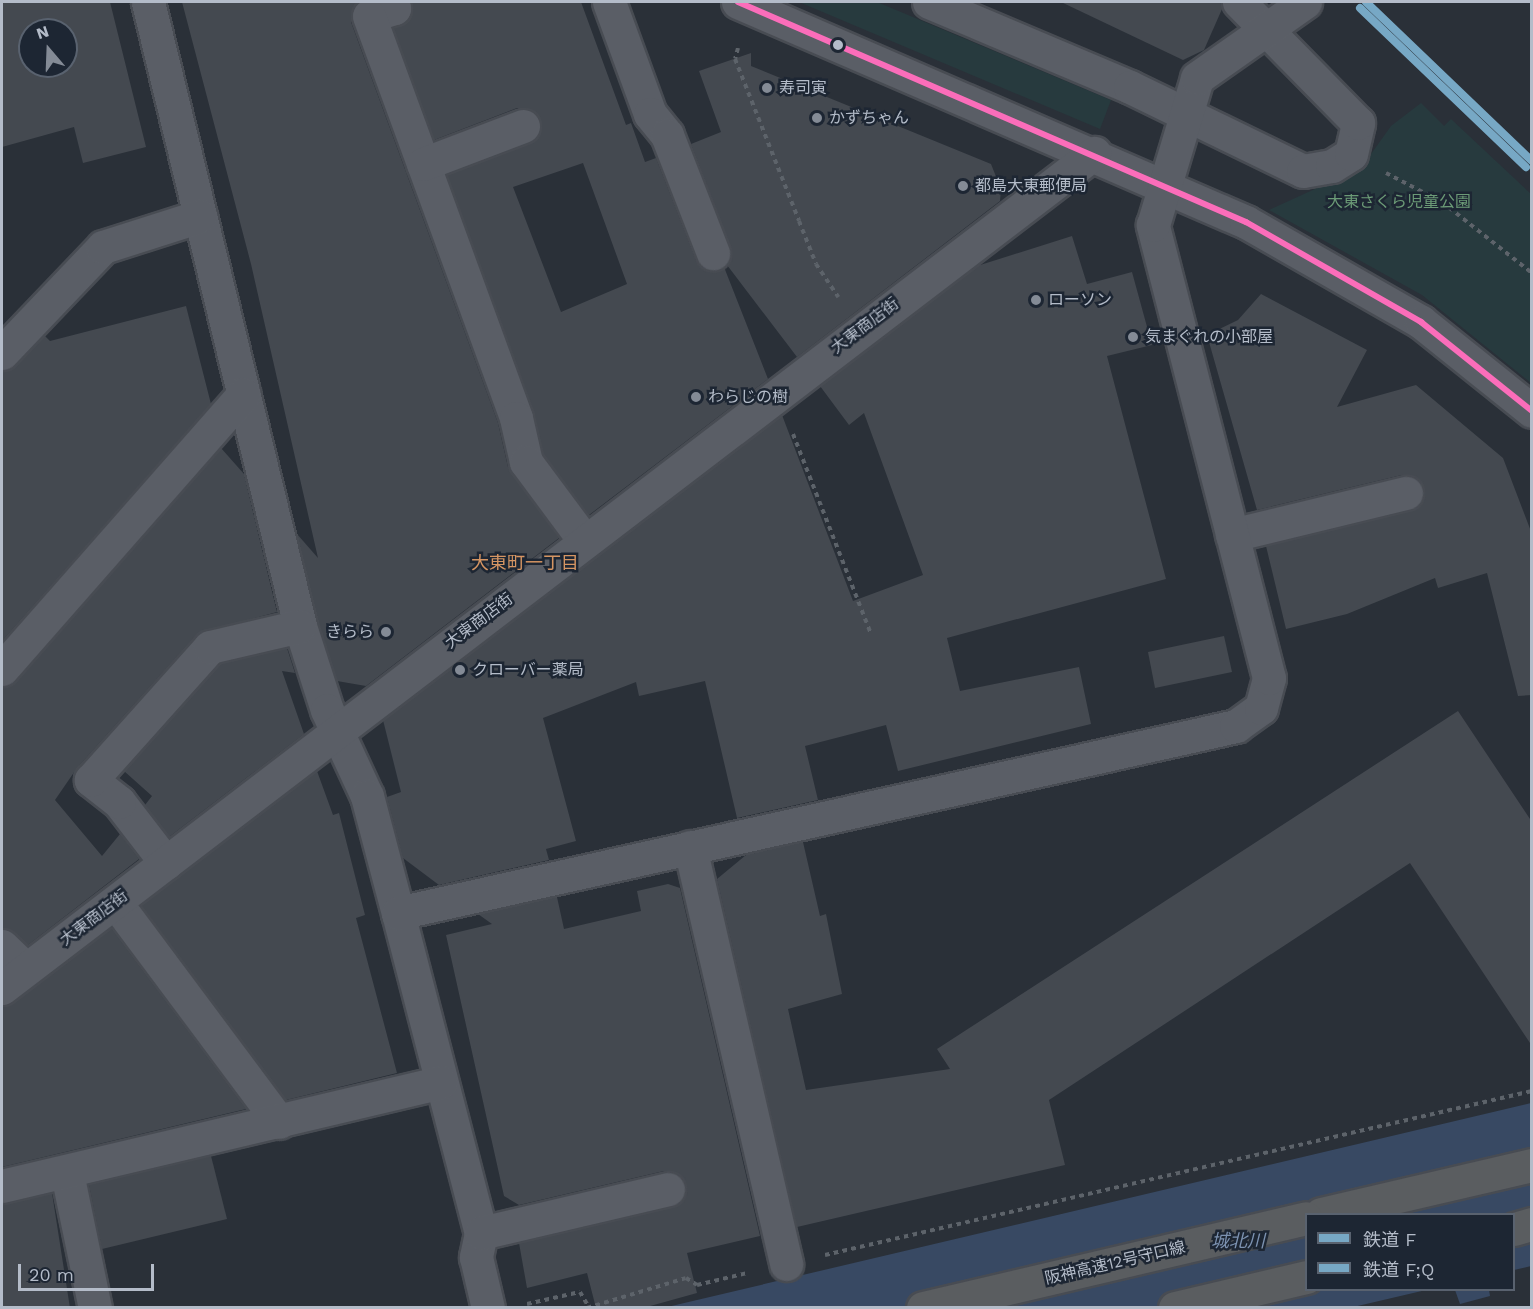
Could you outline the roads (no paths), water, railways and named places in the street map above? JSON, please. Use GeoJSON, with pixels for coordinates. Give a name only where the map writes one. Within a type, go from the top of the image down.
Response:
{"type":"FeatureCollection","features":[{"type":"Feature","properties":{"kind":"highway"},"geometry":{"type":"LineString","coordinates":[[1329,1213],[1532,1165]]}},
{"type":"Feature","properties":{"kind":"highway","name":"阪神高速12号守口線"},"geometry":{"type":"LineString","coordinates":[[923,1308],[1305,1218]]}},
{"type":"Feature","properties":{"kind":"highway"},"geometry":{"type":"LineString","coordinates":[[1515,1228],[1532,1224]]}},
{"type":"Feature","properties":{"kind":"highway"},"geometry":{"type":"LineString","coordinates":[[1175,1308],[1305,1277]]}},
{"type":"Feature","properties":{"kind":"street"},"geometry":{"type":"LineString","coordinates":[[148,2],[300,626],[327,710],[339,728],[367,796],[398,913],[481,1233],[476,1257],[486,1303]]}},
{"type":"Feature","properties":{"kind":"street"},"geometry":{"type":"LineString","coordinates":[[391,2],[394,8],[369,16],[516,418],[526,462],[584,540]]}},
{"type":"Feature","properties":{"kind":"street"},"geometry":{"type":"LineString","coordinates":[[609,2],[650,114],[667,135],[713,252]]}},
{"type":"Feature","properties":{"kind":"street"},"geometry":{"type":"LineString","coordinates":[[738,2],[1166,184],[1280,239],[1421,322],[1532,411]]}},
{"type":"Feature","properties":{"kind":"street"},"geometry":{"type":"LineString","coordinates":[[929,2],[1186,113],[1303,171],[1332,166],[1351,154],[1358,123],[1263,30],[1239,2]]}},
{"type":"Feature","properties":{"kind":"street"},"geometry":{"type":"LineString","coordinates":[[398,913],[1236,726],[1261,708],[1269,678],[1153,225],[1197,78],[1305,2]]}},
{"type":"Feature","properties":{"kind":"street"},"geometry":{"type":"LineString","coordinates":[[423,164],[524,126]]}},
{"type":"Feature","properties":{"kind":"street","name":"大東商店街"},"geometry":{"type":"LineString","coordinates":[[14,978],[116,903],[584,540],[1094,153]]}},
{"type":"Feature","properties":{"kind":"street"},"geometry":{"type":"LineString","coordinates":[[2,351],[103,247],[200,216]]}},
{"type":"Feature","properties":{"kind":"street"},"geometry":{"type":"LineString","coordinates":[[2,669],[244,394]]}},
{"type":"Feature","properties":{"kind":"street"},"geometry":{"type":"LineString","coordinates":[[1232,535],[1406,494]]}},
{"type":"Feature","properties":{"kind":"street"},"geometry":{"type":"LineString","coordinates":[[166,863],[118,802],[91,780],[210,647],[300,626]]}},
{"type":"Feature","properties":{"kind":"street"},"geometry":{"type":"LineString","coordinates":[[690,847],[786,1264]]}},
{"type":"Feature","properties":{"kind":"street"},"geometry":{"type":"LineString","coordinates":[[116,903],[279,1122]]}},
{"type":"Feature","properties":{"kind":"street"},"geometry":{"type":"LineString","coordinates":[[2,946],[14,978]]}},
{"type":"Feature","properties":{"kind":"street"},"geometry":{"type":"LineString","coordinates":[[2,1186],[67,1173],[441,1082]]}},
{"type":"Feature","properties":{"kind":"street"},"geometry":{"type":"LineString","coordinates":[[67,1173],[95,1308]]}},
{"type":"Feature","properties":{"kind":"street"},"geometry":{"type":"LineString","coordinates":[[481,1233],[668,1189]]}},
{"type":"Feature","properties":{"kind":"water","name":"城北川"},"geometry":{"type":"Polygon","coordinates":[[[1531,1103],[1531,1266],[1515,1270],[1515,1213],[1305,1213],[1305,1291],[1422,1291],[1349,1308],[663,1308],[1531,1103]]]}},
{"type":"Feature","properties":{"kind":"water"},"geometry":{"type":"Polygon","coordinates":[[[1455,1291],[1489,1291],[1490,1296],[1460,1304],[1455,1291]]]}},
{"type":"Feature","properties":{"kind":"rail line","name":"F"},"geometry":{"type":"LineString","coordinates":[[1366,2],[1532,161]]}},
{"type":"Feature","properties":{"kind":"rail line","name":"F;Q"},"geometry":{"type":"LineString","coordinates":[[1360,8],[1526,167]]}},
{"type":"Feature","properties":{"kind":"place","name":"寿司寅"},"geometry":{"type":"Point","coordinates":[767,88]}},
{"type":"Feature","properties":{"kind":"place","name":"かずちゃん"},"geometry":{"type":"Point","coordinates":[817,118]}},
{"type":"Feature","properties":{"kind":"place","name":"都島大東郵便局"},"geometry":{"type":"Point","coordinates":[963,186]}},
{"type":"Feature","properties":{"kind":"place","name":"ローソン"},"geometry":{"type":"Point","coordinates":[1036,300]}},
{"type":"Feature","properties":{"kind":"place","name":"気まぐれの小部屋"},"geometry":{"type":"Point","coordinates":[1133,337]}},
{"type":"Feature","properties":{"kind":"place","name":"わらじの樹"},"geometry":{"type":"Point","coordinates":[696,397]}},
{"type":"Feature","properties":{"kind":"place","name":"きらら"},"geometry":{"type":"Point","coordinates":[386,632]}},
{"type":"Feature","properties":{"kind":"place","name":"クローバー薬局"},"geometry":{"type":"Point","coordinates":[460,670]}},
{"type":"Feature","properties":{"kind":"district","name":"大東町一丁目"},"geometry":{"type":"Point","coordinates":[525,563]}},
{"type":"Feature","properties":{"kind":"park label","name":"大東さくら児童公園"},"geometry":{"type":"Point","coordinates":[1399,202]}}]}
